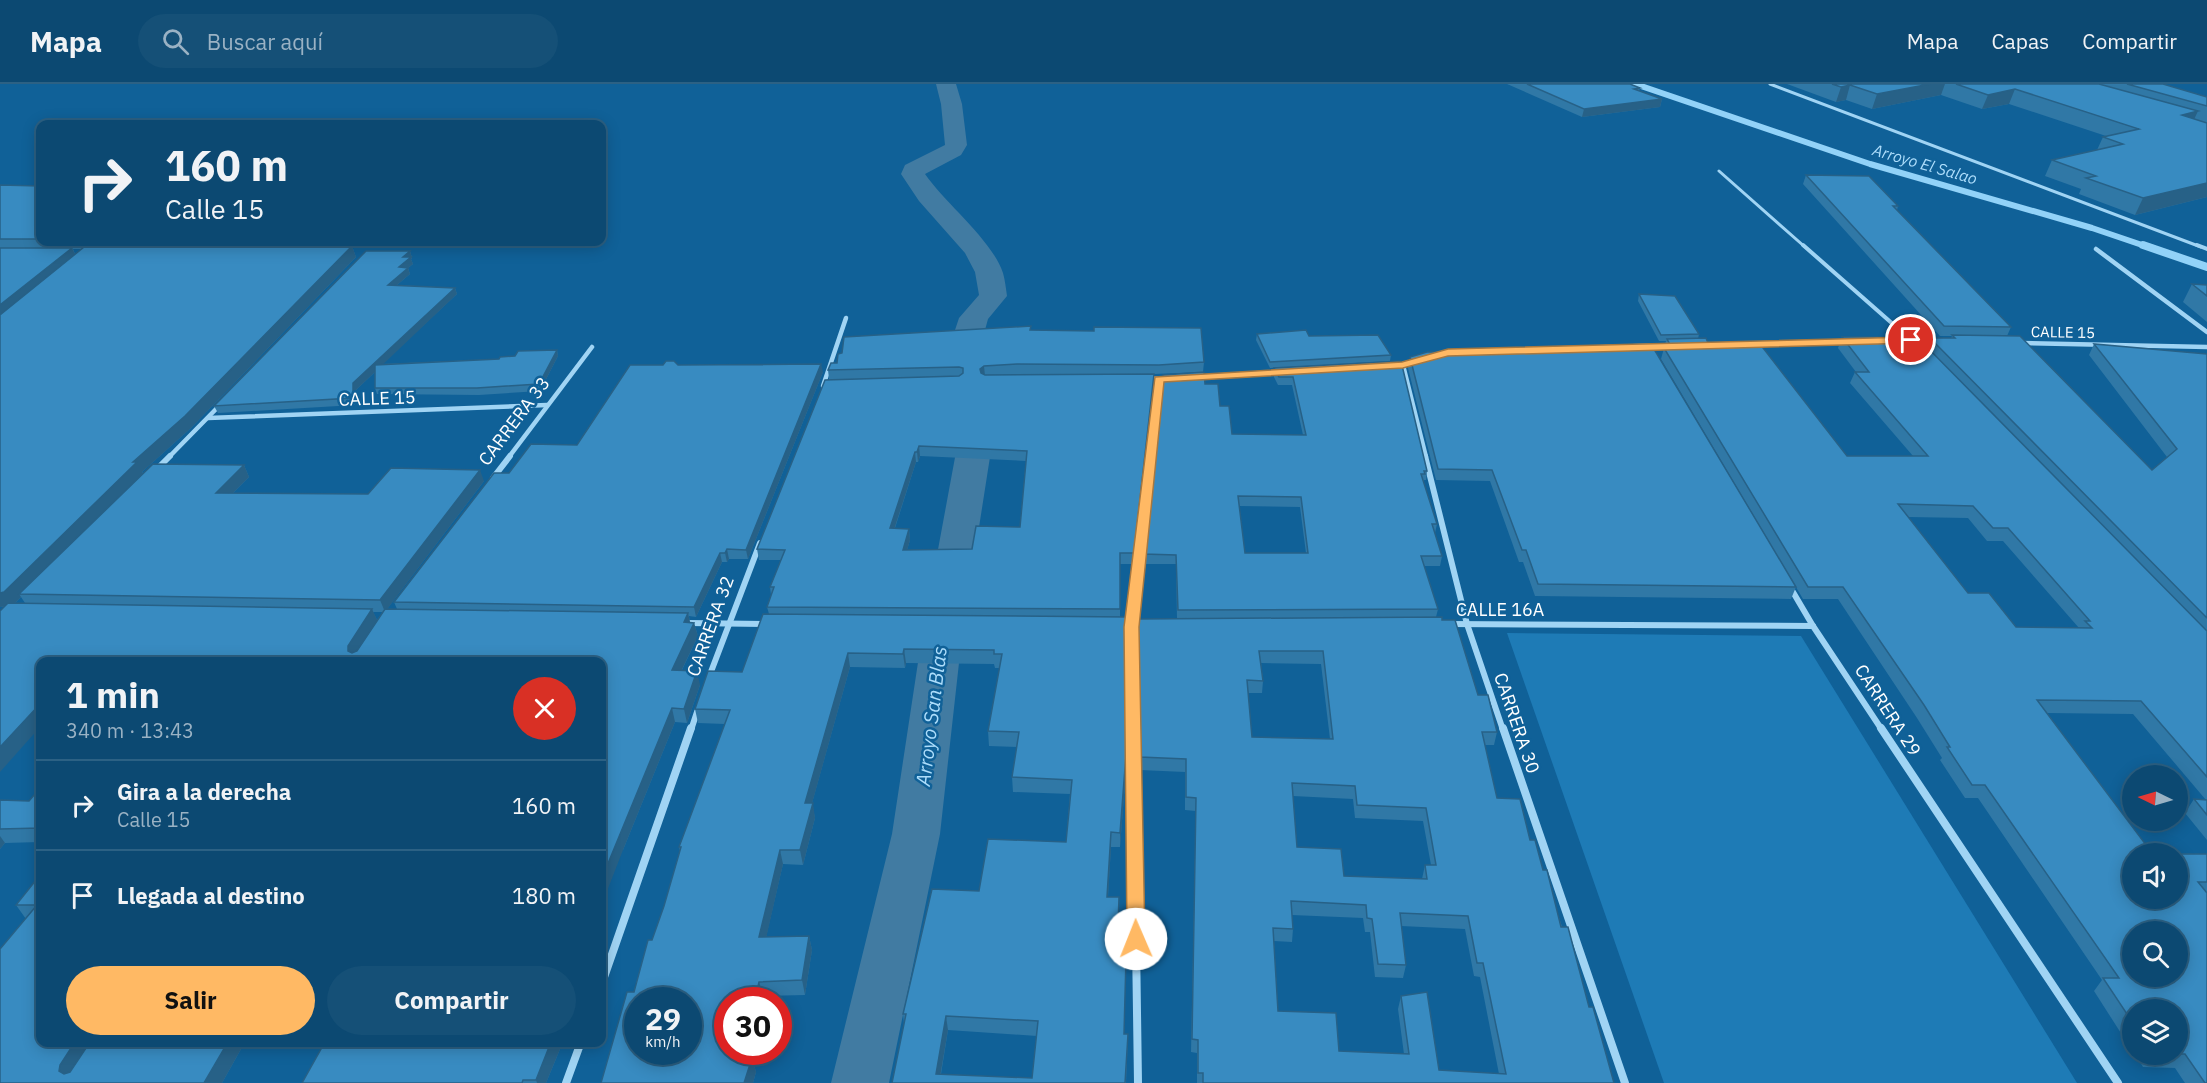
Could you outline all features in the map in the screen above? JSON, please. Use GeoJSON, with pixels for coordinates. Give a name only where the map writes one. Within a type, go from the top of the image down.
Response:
{"type":"FeatureCollection","features":[{"type":"Feature","properties":{"kind":"street"},"geometry":{"type":"LineString","coordinates":[[2096,249],[2207,332]]}},
{"type":"Feature","properties":{"kind":"street"},"geometry":{"type":"LineString","coordinates":[[819,396],[846,318]]}},
{"type":"Feature","properties":{"kind":"street"},"geometry":{"type":"LineString","coordinates":[[1899,340],[1946,341]]}},
{"type":"Feature","properties":{"kind":"street"},"geometry":{"type":"LineString","coordinates":[[1911,340],[1919,349]]}},
{"type":"Feature","properties":{"kind":"street"},"geometry":{"type":"LineString","coordinates":[[1732,344],[1851,342]]}},
{"type":"Feature","properties":{"kind":"street","name":"CALLE 15"},"geometry":{"type":"LineString","coordinates":[[2017,343],[2207,347]]}},
{"type":"Feature","properties":{"kind":"street"},"geometry":{"type":"LineString","coordinates":[[1566,348],[1684,345]]}},
{"type":"Feature","properties":{"kind":"street"},"geometry":{"type":"LineString","coordinates":[[1648,346],[1654,356]]}},
{"type":"Feature","properties":{"kind":"street","name":"CARRERA 33"},"geometry":{"type":"LineString","coordinates":[[485,488],[592,347]]}},
{"type":"Feature","properties":{"kind":"street"},"geometry":{"type":"LineString","coordinates":[[1448,352],[1519,350]]}},
{"type":"Feature","properties":{"kind":"street"},"geometry":{"type":"LineString","coordinates":[[1391,366],[1425,359]]}},
{"type":"Feature","properties":{"kind":"street","name":"CARRERA 30"},"geometry":{"type":"LineString","coordinates":[[1403,365],[1467,624],[1625,1083]]}},
{"type":"Feature","properties":{"kind":"street"},"geometry":{"type":"LineString","coordinates":[[818,366],[830,366]]}},
{"type":"Feature","properties":{"kind":"street"},"geometry":{"type":"LineString","coordinates":[[1194,377],[1287,372]]}},
{"type":"Feature","properties":{"kind":"street"},"geometry":{"type":"LineString","coordinates":[[1136,379],[1182,378]]}},
{"type":"Feature","properties":{"kind":"street"},"geometry":{"type":"LineString","coordinates":[[1138,1083],[1131,627],[1159,379]]}},
{"type":"Feature","properties":{"kind":"street"},"geometry":{"type":"LineString","coordinates":[[823,385],[835,385]]}},
{"type":"Feature","properties":{"kind":"street"},"geometry":{"type":"LineString","coordinates":[[149,477],[222,403]]}},
{"type":"Feature","properties":{"kind":"street","name":"CALLE 15"},"geometry":{"type":"LineString","coordinates":[[208,418],[547,405]]}},
{"type":"Feature","properties":{"kind":"street","name":"CARRERA 32"},"geometry":{"type":"LineString","coordinates":[[708,680],[727,624],[762,537]]}},
{"type":"Feature","properties":{"kind":"street","name":"CARRERA 29"},"geometry":{"type":"LineString","coordinates":[[1783,576],[1813,626],[2118,1083]]}},
{"type":"Feature","properties":{"kind":"street"},"geometry":{"type":"LineString","coordinates":[[681,623],[772,624]]}},
{"type":"Feature","properties":{"kind":"street","name":"CALLE 16A"},"geometry":{"type":"LineString","coordinates":[[1443,624],[1813,626]]}},
{"type":"Feature","properties":{"kind":"street"},"geometry":{"type":"LineString","coordinates":[[1108,627],[1155,627]]}},
{"type":"Feature","properties":{"kind":"street","name":"CARRERA 32"},"geometry":{"type":"LineString","coordinates":[[606,972],[700,702]]}},
{"type":"Feature","properties":{"kind":"street"},"geometry":{"type":"LineString","coordinates":[[566,1083],[579,1047]]}},
{"type":"Feature","properties":{"kind":"lane"},"geometry":{"type":"LineString","coordinates":[[1770,84],[2207,249]]}},
{"type":"Feature","properties":{"kind":"lane"},"geometry":{"type":"LineString","coordinates":[[1719,171],[1911,340]]}},
{"type":"Feature","properties":{"kind":"shaded area"},"geometry":{"type":"Polygon","coordinates":[[[1507,633],[1801,636],[2077,1083],[1664,1083],[1507,633]]]}},
{"type":"Feature","properties":{"kind":"building"},"geometry":{"type":"Polygon","coordinates":[[[1527,84],[1630,84],[1640,88],[1634,89],[1662,99],[1584,109],[1527,84]]]}},
{"type":"Feature","properties":{"kind":"building"},"geometry":{"type":"Polygon","coordinates":[[[1832,84],[1930,84],[1877,94],[1850,85],[1841,87],[1832,84]]]}},
{"type":"Feature","properties":{"kind":"building"},"geometry":{"type":"Polygon","coordinates":[[[1956,84],[2099,84],[2198,111],[2182,115],[2207,123],[2207,183],[2143,198],[2086,178],[2096,176],[2052,160],[2123,144],[2103,137],[2139,129],[2015,89],[1988,95],[1956,84]]]}},
{"type":"Feature","properties":{"kind":"building"},"geometry":{"type":"Polygon","coordinates":[[[2127,84],[2163,84],[2207,97],[2207,106],[2127,84]]]}},
{"type":"Feature","properties":{"kind":"building"},"geometry":{"type":"Polygon","coordinates":[[[1806,175],[1869,176],[1898,206],[1893,206],[2011,327],[1944,326],[1806,175]]]}},
{"type":"Feature","properties":{"kind":"building"},"geometry":{"type":"Polygon","coordinates":[[[0,185],[36,186],[36,239],[0,239],[0,185]]]}},
{"type":"Feature","properties":{"kind":"building"},"geometry":{"type":"Polygon","coordinates":[[[85,246],[352,246],[185,416],[133,462],[137,462],[4,592],[0,593],[0,315],[85,246]]]}},
{"type":"Feature","properties":{"kind":"building"},"geometry":{"type":"Polygon","coordinates":[[[0,248],[72,248],[0,305],[0,248]]]}},
{"type":"Feature","properties":{"kind":"building"},"geometry":{"type":"Polygon","coordinates":[[[366,251],[410,251],[403,257],[411,257],[399,267],[408,268],[388,285],[455,288],[353,383],[353,398],[214,406],[366,251]]]}},
{"type":"Feature","properties":{"kind":"building"},"geometry":{"type":"Polygon","coordinates":[[[2192,284],[2207,285],[2207,296],[2192,284]]]}},
{"type":"Feature","properties":{"kind":"building"},"geometry":{"type":"Polygon","coordinates":[[[1639,294],[1675,296],[1699,334],[1661,335],[1639,294]]]}},
{"type":"Feature","properties":{"kind":"building"},"geometry":{"type":"Polygon","coordinates":[[[1031,326],[1030,330],[1094,331],[1094,327],[1201,328],[1204,362],[1159,365],[1017,364],[984,366],[980,369],[985,375],[1154,374],[1134,553],[1120,553],[1120,609],[767,607],[774,587],[770,587],[785,550],[757,549],[825,380],[959,376],[963,373],[963,368],[959,367],[828,370],[831,363],[837,363],[838,354],[842,353],[844,337],[1031,326]],[[919,446],[890,528],[909,529],[903,550],[972,549],[976,526],[1020,527],[1027,451],[919,446]]]}},
{"type":"Feature","properties":{"kind":"building"},"geometry":{"type":"Polygon","coordinates":[[[1306,330],[1309,336],[1378,335],[1391,355],[1270,362],[1257,334],[1306,330]]]}},
{"type":"Feature","properties":{"kind":"building"},"geometry":{"type":"Polygon","coordinates":[[[1952,335],[2020,336],[2152,470],[2177,449],[2094,344],[2207,354],[2207,618],[1930,338],[1955,338],[1952,335]]]}},
{"type":"Feature","properties":{"kind":"building"},"geometry":{"type":"Polygon","coordinates":[[[1842,337],[1917,337],[2207,631],[2207,777],[2141,701],[2037,700],[2122,813],[2122,831],[2135,831],[2144,843],[2122,843],[2122,909],[2188,909],[2188,854],[2207,854],[2207,882],[2198,882],[2207,893],[2207,1083],[2188,1058],[2188,999],[2122,999],[2122,1006],[2103,978],[2119,978],[1985,785],[1972,785],[1947,747],[1950,747],[1924,705],[1843,587],[1808,587],[1664,348],[1672,348],[1667,339],[1706,338],[1708,343],[1760,344],[1847,456],[1928,456],[1855,372],[1869,372],[1842,337]],[[1898,504],[1968,593],[1989,593],[2016,627],[2092,628],[2085,621],[2090,621],[2008,528],[1993,528],[1973,506],[1898,504]]]}},
{"type":"Feature","properties":{"kind":"building"},"geometry":{"type":"Polygon","coordinates":[[[1582,346],[1585,350],[1654,349],[1796,587],[1538,584],[1526,550],[1522,550],[1492,470],[1438,469],[1410,357],[1427,352],[1485,352],[1517,350],[1516,348],[1582,346]]]}},
{"type":"Feature","properties":{"kind":"building"},"geometry":{"type":"Polygon","coordinates":[[[557,350],[539,384],[477,388],[375,388],[375,365],[499,359],[515,356],[518,351],[557,350]]]}},
{"type":"Feature","properties":{"kind":"building"},"geometry":{"type":"Polygon","coordinates":[[[666,361],[674,361],[678,365],[821,364],[746,550],[727,549],[725,553],[720,553],[694,607],[394,602],[494,473],[509,473],[531,444],[577,445],[630,365],[663,365],[666,361]]]}},
{"type":"Feature","properties":{"kind":"building"},"geometry":{"type":"Polygon","coordinates":[[[1401,361],[1427,471],[1421,474],[1437,524],[1432,524],[1442,556],[1421,556],[1438,609],[1178,610],[1176,555],[1144,554],[1163,375],[1204,372],[1205,384],[1218,384],[1220,406],[1229,406],[1232,434],[1306,435],[1293,377],[1279,377],[1274,368],[1401,361]],[[1238,496],[1245,553],[1308,553],[1301,497],[1238,496]]]}},
{"type":"Feature","properties":{"kind":"building"},"geometry":{"type":"Polygon","coordinates":[[[153,464],[244,465],[216,493],[368,494],[391,468],[480,470],[380,600],[19,594],[153,464]]]}},
{"type":"Feature","properties":{"kind":"building"},"geometry":{"type":"Polygon","coordinates":[[[8,603],[372,609],[348,646],[348,651],[352,653],[357,651],[385,609],[688,613],[684,622],[694,623],[672,670],[697,671],[684,709],[672,708],[606,868],[606,657],[36,657],[36,708],[0,747],[0,611],[8,603]]]}},
{"type":"Feature","properties":{"kind":"building"},"geometry":{"type":"Polygon","coordinates":[[[763,614],[1127,617],[1128,755],[1126,755],[1120,833],[1111,832],[1107,897],[1119,897],[1117,958],[1126,958],[1124,1034],[1128,1034],[1125,1083],[892,1083],[906,1014],[903,1014],[932,889],[979,891],[988,839],[1066,842],[1072,780],[1012,777],[1019,732],[988,731],[1002,654],[994,654],[994,650],[904,649],[903,654],[848,653],[805,803],[813,803],[800,850],[780,850],[759,937],[809,936],[802,980],[759,982],[758,987],[714,987],[714,1065],[750,1065],[744,1083],[601,1083],[624,1002],[624,1065],[702,1065],[702,987],[635,987],[648,940],[652,940],[664,906],[681,847],[679,847],[730,710],[695,709],[708,671],[742,672],[763,614]],[[946,1016],[936,1074],[1032,1078],[1038,1021],[946,1016]]]}},
{"type":"Feature","properties":{"kind":"building"},"geometry":{"type":"Polygon","coordinates":[[[1442,617],[1442,620],[1455,620],[1478,695],[1488,695],[1497,732],[1482,732],[1497,798],[1520,799],[1530,840],[1535,840],[1543,870],[1547,870],[1561,927],[1568,927],[1589,1007],[1593,1007],[1614,1083],[1203,1083],[1203,1073],[1198,1073],[1198,1040],[1192,1039],[1196,798],[1186,797],[1186,759],[1140,757],[1138,619],[1442,617]],[[1259,651],[1263,681],[1247,680],[1252,737],[1333,739],[1323,651],[1259,651]],[[1292,783],[1297,847],[1341,849],[1344,876],[1427,879],[1425,865],[1436,865],[1426,808],[1357,805],[1355,786],[1292,783]],[[1291,901],[1293,929],[1273,928],[1278,1011],[1336,1013],[1339,1051],[1409,1054],[1401,996],[1427,992],[1439,1070],[1506,1074],[1483,963],[1477,963],[1468,916],[1400,913],[1406,965],[1378,964],[1372,919],[1367,918],[1366,905],[1291,901]]]}},
{"type":"Feature","properties":{"kind":"building"},"geometry":{"type":"Polygon","coordinates":[[[36,794],[36,828],[0,829],[0,800],[29,801],[36,794]]]}},
{"type":"Feature","properties":{"kind":"building"},"geometry":{"type":"Polygon","coordinates":[[[2194,799],[2207,800],[2207,815],[2194,799]]]}},
{"type":"Feature","properties":{"kind":"building"},"geometry":{"type":"Polygon","coordinates":[[[36,880],[36,905],[16,905],[36,880]]]}},
{"type":"Feature","properties":{"kind":"building"},"geometry":{"type":"Polygon","coordinates":[[[36,906],[36,1047],[72,1047],[60,1065],[59,1071],[64,1074],[70,1072],[87,1047],[225,1047],[204,1083],[0,1083],[0,949],[36,906]]]}},
{"type":"Feature","properties":{"kind":"building"},"geometry":{"type":"Polygon","coordinates":[[[322,1047],[549,1047],[536,1080],[523,1080],[522,1083],[302,1083],[322,1047]]]}},
{"type":"Feature","properties":{"kind":"waterway","name":"Arroyo San Blas"},"geometry":{"type":"LineString","coordinates":[[860,1083],[916,834],[942,636],[978,425],[970,356],[970,330],[974,318],[993,296],[989,272],[976,250],[928,196],[913,174],[913,170],[953,150],[956,145],[946,84]]}},
{"type":"Feature","properties":{"kind":"waterway","name":"Arroyo El Salao"},"geometry":{"type":"LineString","coordinates":[[1635,84],[1870,164],[2092,228],[2148,247]]}},
{"type":"Feature","properties":{"kind":"waterway","name":"Arroyo El Salao"},"geometry":{"type":"LineString","coordinates":[[2143,245],[2207,267]]}},
{"type":"Feature","properties":{"kind":"route"},"geometry":{"type":"LineString","coordinates":[[1136,939],[1131,627],[1159,379],[1403,365],[1448,352],[1911,340]]}}]}
